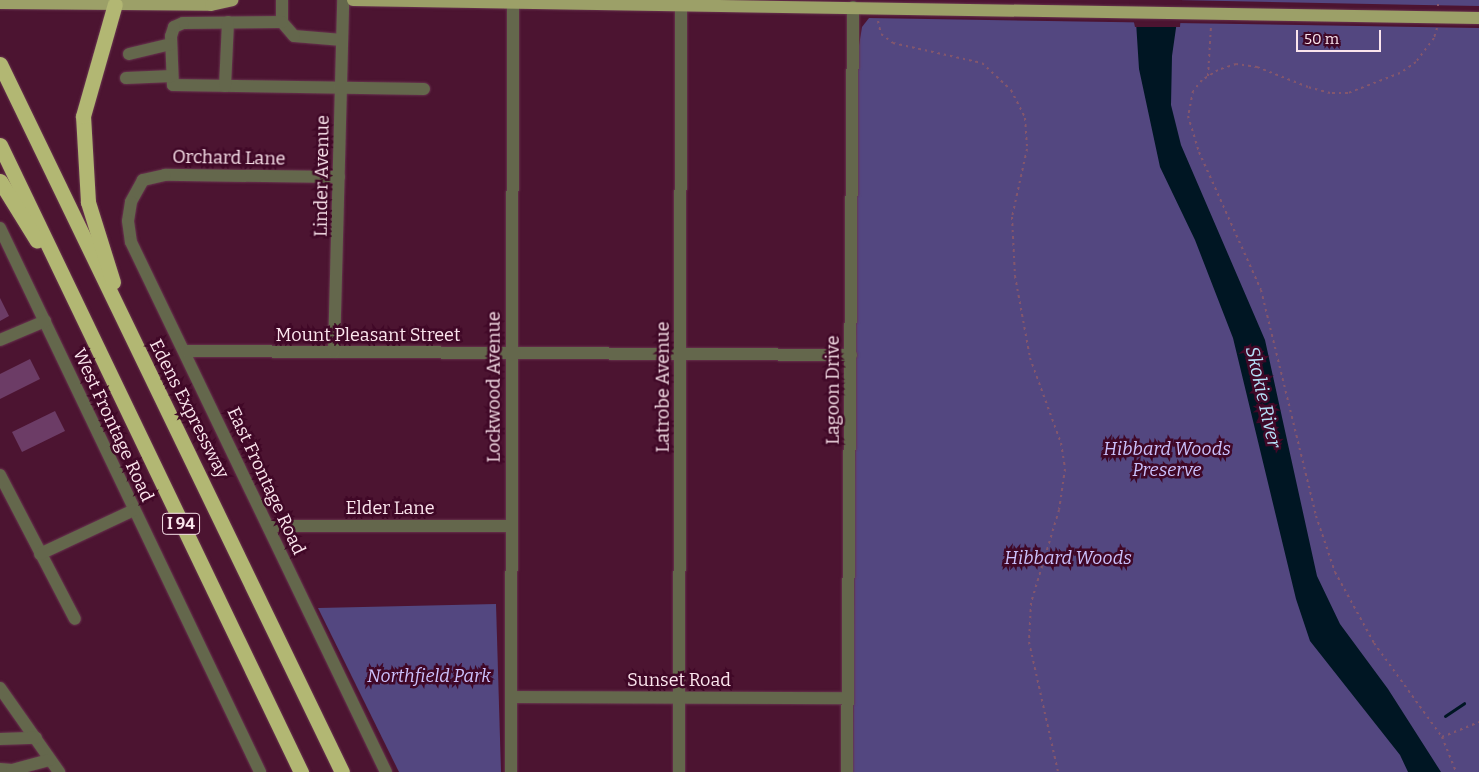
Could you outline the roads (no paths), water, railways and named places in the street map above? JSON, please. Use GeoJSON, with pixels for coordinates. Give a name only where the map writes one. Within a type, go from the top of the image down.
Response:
{"type":"FeatureCollection","features":[{"type":"Feature","properties":{"kind":"highway"},"geometry":{"type":"LineString","coordinates":[[115,4],[102,41],[83,116],[83,160],[88,202],[124,322]]}},
{"type":"Feature","properties":{"kind":"highway","name":"Edens Expressway"},"geometry":{"type":"LineString","coordinates":[[0,64],[124,322],[192,456],[342,772]]}},
{"type":"Feature","properties":{"kind":"highway","name":"I 94"},"geometry":{"type":"LineString","coordinates":[[0,145],[300,772]]}},
{"type":"Feature","properties":{"kind":"highway"},"geometry":{"type":"LineString","coordinates":[[0,181],[19,215],[61,275]]}},
{"type":"Feature","properties":{"kind":"main road"},"geometry":{"type":"LineString","coordinates":[[0,3],[211,5],[232,0]]}},
{"type":"Feature","properties":{"kind":"main road"},"geometry":{"type":"LineString","coordinates":[[353,0],[681,3],[853,8],[1479,18]]}},
{"type":"Feature","properties":{"kind":"street"},"geometry":{"type":"LineString","coordinates":[[282,0],[282,22],[294,36],[342,40]]}},
{"type":"Feature","properties":{"kind":"street","name":"Linder Avenue"},"geometry":{"type":"LineString","coordinates":[[334,352],[340,177],[343,0]]}},
{"type":"Feature","properties":{"kind":"street","name":"Lockwood Avenue"},"geometry":{"type":"LineString","coordinates":[[511,772],[513,1]]}},
{"type":"Feature","properties":{"kind":"street","name":"Latrobe Avenue"},"geometry":{"type":"LineString","coordinates":[[679,772],[681,3]]}},
{"type":"Feature","properties":{"kind":"street","name":"Lagoon Drive"},"geometry":{"type":"LineString","coordinates":[[847,772],[853,8]]}},
{"type":"Feature","properties":{"kind":"street"},"geometry":{"type":"LineString","coordinates":[[225,86],[228,22]]}},
{"type":"Feature","properties":{"kind":"street"},"geometry":{"type":"LineString","coordinates":[[282,22],[183,23],[174,27],[171,44],[173,85],[424,89]]}},
{"type":"Feature","properties":{"kind":"street"},"geometry":{"type":"LineString","coordinates":[[129,54],[171,44]]}},
{"type":"Feature","properties":{"kind":"street"},"geometry":{"type":"LineString","coordinates":[[126,78],[172,76]]}},
{"type":"Feature","properties":{"kind":"street","name":"Orchard Lane"},"geometry":{"type":"LineString","coordinates":[[131,202],[143,180],[165,175],[340,177]]}},
{"type":"Feature","properties":{"kind":"street","name":"East Frontage Road"},"geometry":{"type":"LineString","coordinates":[[131,202],[128,221],[131,242],[186,351],[386,772]]}},
{"type":"Feature","properties":{"kind":"street","name":"West Frontage Road"},"geometry":{"type":"LineString","coordinates":[[0,228],[3,242],[45,321],[260,772]]}},
{"type":"Feature","properties":{"kind":"street"},"geometry":{"type":"LineString","coordinates":[[0,340],[45,321]]}},
{"type":"Feature","properties":{"kind":"street","name":"Mount Pleasant Street"},"geometry":{"type":"LineString","coordinates":[[186,351],[850,355]]}},
{"type":"Feature","properties":{"kind":"street"},"geometry":{"type":"LineString","coordinates":[[0,475],[75,619]]}},
{"type":"Feature","properties":{"kind":"street"},"geometry":{"type":"LineString","coordinates":[[40,554],[134,510]]}},
{"type":"Feature","properties":{"kind":"street","name":"Elder Lane"},"geometry":{"type":"LineString","coordinates":[[268,526],[512,526]]}},
{"type":"Feature","properties":{"kind":"street"},"geometry":{"type":"LineString","coordinates":[[0,688],[59,772]]}},
{"type":"Feature","properties":{"kind":"street","name":"Sunset Road"},"geometry":{"type":"LineString","coordinates":[[511,697],[848,698]]}},
{"type":"Feature","properties":{"kind":"street"},"geometry":{"type":"LineString","coordinates":[[0,739],[36,738]]}},
{"type":"Feature","properties":{"kind":"street"},"geometry":{"type":"LineString","coordinates":[[0,769],[50,760]]}},
{"type":"Feature","properties":{"kind":"water","name":"Skokie River"},"geometry":{"type":"Polygon","coordinates":[[[1180,0],[1172,56],[1171,105],[1181,145],[1265,340],[1317,576],[1340,624],[1388,689],[1441,772],[1408,772],[1400,755],[1310,641],[1296,599],[1233,338],[1195,240],[1160,167],[1139,69],[1135,6],[1180,0]]]}},
{"type":"Feature","properties":{"kind":"waterway"},"geometry":{"type":"LineString","coordinates":[[1445,716],[1464,703]]}},
{"type":"Feature","properties":{"kind":"park label","name":"Hibbard Woods Preserve"},"geometry":{"type":"Point","coordinates":[1167,460]}},
{"type":"Feature","properties":{"kind":"park label","name":"Hibbard Woods"},"geometry":{"type":"Point","coordinates":[1068,558]}},
{"type":"Feature","properties":{"kind":"park label","name":"Northfield Park"},"geometry":{"type":"Point","coordinates":[429,676]}}]}
